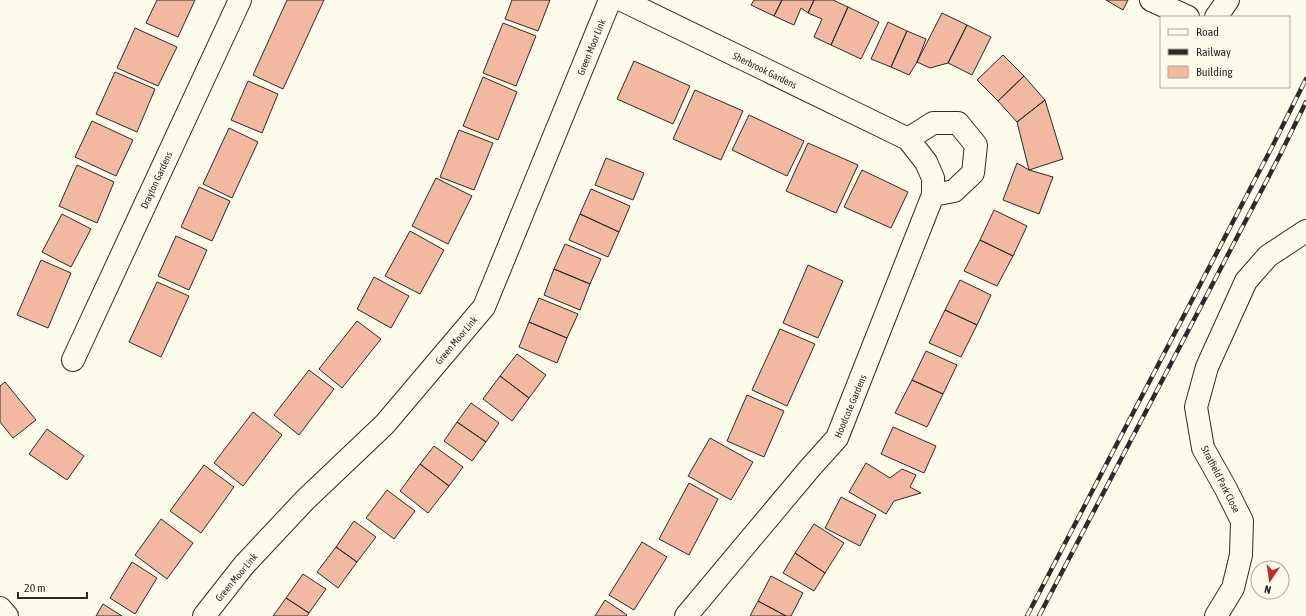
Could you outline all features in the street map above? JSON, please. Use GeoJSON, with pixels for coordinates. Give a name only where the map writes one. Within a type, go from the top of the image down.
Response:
{"type":"FeatureCollection","features":[{"type":"Feature","properties":{"kind":"street","name":"Drayton Gardens"},"geometry":{"type":"LineString","coordinates":[[73,360],[240,0]]}},
{"type":"Feature","properties":{"kind":"street","name":"Green Moor Link"},"geometry":{"type":"LineString","coordinates":[[204,616],[244,565],[305,500],[385,424],[484,307],[610,0]]}},
{"type":"Feature","properties":{"kind":"street","name":"Sherbrook Gardens"},"geometry":{"type":"LineString","coordinates":[[622,0],[908,139],[926,162],[933,187]]}},
{"type":"Feature","properties":{"kind":"street"},"geometry":{"type":"LineString","coordinates":[[1151,0],[1186,16]]}},
{"type":"Feature","properties":{"kind":"street"},"geometry":{"type":"LineString","coordinates":[[1217,16],[1228,0]]}},
{"type":"Feature","properties":{"kind":"street"},"geometry":{"type":"LineString","coordinates":[[908,139],[933,123],[958,123],[976,145],[973,173],[954,190],[933,187]]}},
{"type":"Feature","properties":{"kind":"street","name":"Hoodcote Gardens"},"geometry":{"type":"LineString","coordinates":[[686,616],[837,438],[933,187]]}},
{"type":"Feature","properties":{"kind":"street","name":"Stratfield Park Close"},"geometry":{"type":"LineString","coordinates":[[1216,616],[1233,588],[1242,555],[1242,521],[1203,448],[1196,407],[1206,367],[1246,281],[1268,256],[1306,232]]}},
{"type":"Feature","properties":{"kind":"street"},"geometry":{"type":"LineString","coordinates":[[0,608],[7,616]]}},
{"type":"Feature","properties":{"kind":"building"},"geometry":{"type":"Polygon","coordinates":[[[157,0],[195,0],[178,37],[146,23],[157,0]]]}},
{"type":"Feature","properties":{"kind":"building"},"geometry":{"type":"Polygon","coordinates":[[[287,0],[324,0],[283,89],[253,75],[287,0]]]}},
{"type":"Feature","properties":{"kind":"building"},"geometry":{"type":"Polygon","coordinates":[[[512,0],[550,0],[538,31],[505,19],[512,0]]]}},
{"type":"Feature","properties":{"kind":"building"},"geometry":{"type":"Polygon","coordinates":[[[754,0],[782,0],[774,16],[751,5],[754,0]]]}},
{"type":"Feature","properties":{"kind":"building"},"geometry":{"type":"Polygon","coordinates":[[[782,0],[814,0],[808,13],[801,8],[794,25],[774,16],[782,0]]]}},
{"type":"Feature","properties":{"kind":"building"},"geometry":{"type":"Polygon","coordinates":[[[814,0],[833,0],[848,7],[831,45],[814,37],[822,19],[808,13],[814,0]]]}},
{"type":"Feature","properties":{"kind":"building"},"geometry":{"type":"Polygon","coordinates":[[[1106,0],[1128,0],[1123,10],[1106,0]]]}},
{"type":"Feature","properties":{"kind":"building"},"geometry":{"type":"Polygon","coordinates":[[[848,7],[879,22],[861,59],[831,45],[848,7]]]}},
{"type":"Feature","properties":{"kind":"building"},"geometry":{"type":"Polygon","coordinates":[[[942,13],[967,25],[948,63],[930,68],[917,62],[942,13]]]}},
{"type":"Feature","properties":{"kind":"building"},"geometry":{"type":"Polygon","coordinates":[[[888,22],[907,31],[891,67],[871,59],[888,22]]]}},
{"type":"Feature","properties":{"kind":"building"},"geometry":{"type":"Polygon","coordinates":[[[503,23],[536,36],[516,86],[483,73],[503,23]]]}},
{"type":"Feature","properties":{"kind":"building"},"geometry":{"type":"Polygon","coordinates":[[[967,25],[991,37],[972,75],[948,63],[967,25]]]}},
{"type":"Feature","properties":{"kind":"building"},"geometry":{"type":"Polygon","coordinates":[[[135,28],[177,47],[158,86],[117,68],[135,28]]]}},
{"type":"Feature","properties":{"kind":"building"},"geometry":{"type":"Polygon","coordinates":[[[907,31],[926,39],[917,62],[909,75],[891,67],[907,31]]]}},
{"type":"Feature","properties":{"kind":"building"},"geometry":{"type":"Polygon","coordinates":[[[1003,55],[1024,76],[998,101],[977,80],[1003,55]]]}},
{"type":"Feature","properties":{"kind":"building"},"geometry":{"type":"Polygon","coordinates":[[[634,61],[690,86],[673,124],[617,99],[634,61]]]}},
{"type":"Feature","properties":{"kind":"building"},"geometry":{"type":"Polygon","coordinates":[[[115,72],[155,89],[137,132],[96,114],[115,72]]]}},
{"type":"Feature","properties":{"kind":"building"},"geometry":{"type":"Polygon","coordinates":[[[1024,76],[1045,100],[1017,122],[998,101],[1024,76]]]}},
{"type":"Feature","properties":{"kind":"building"},"geometry":{"type":"Polygon","coordinates":[[[483,77],[517,92],[498,140],[463,126],[483,77]]]}},
{"type":"Feature","properties":{"kind":"building"},"geometry":{"type":"Polygon","coordinates":[[[248,81],[278,94],[262,133],[231,120],[248,81]]]}},
{"type":"Feature","properties":{"kind":"building"},"geometry":{"type":"Polygon","coordinates":[[[695,90],[743,111],[721,160],[673,139],[695,90]]]}},
{"type":"Feature","properties":{"kind":"building"},"geometry":{"type":"Polygon","coordinates":[[[1045,100],[1063,159],[1029,170],[1017,122],[1045,100]]]}},
{"type":"Feature","properties":{"kind":"building"},"geometry":{"type":"Polygon","coordinates":[[[749,115],[804,141],[787,176],[732,150],[749,115]]]}},
{"type":"Feature","properties":{"kind":"building"},"geometry":{"type":"Polygon","coordinates":[[[92,121],[133,140],[116,176],[75,157],[92,121]]]}},
{"type":"Feature","properties":{"kind":"building"},"geometry":{"type":"Polygon","coordinates":[[[229,128],[258,142],[232,198],[203,184],[229,128]]]}},
{"type":"Feature","properties":{"kind":"building"},"geometry":{"type":"Polygon","coordinates":[[[459,130],[493,143],[474,190],[440,177],[459,130]]]}},
{"type":"Feature","properties":{"kind":"building"},"geometry":{"type":"Polygon","coordinates":[[[808,143],[858,165],[836,213],[786,191],[808,143]]]}},
{"type":"Feature","properties":{"kind":"building"},"geometry":{"type":"Polygon","coordinates":[[[606,158],[644,173],[633,200],[595,185],[606,158]]]}},
{"type":"Feature","properties":{"kind":"building"},"geometry":{"type":"Polygon","coordinates":[[[1017,163],[1029,170],[1053,177],[1039,214],[1003,200],[1017,163]]]}},
{"type":"Feature","properties":{"kind":"building"},"geometry":{"type":"Polygon","coordinates":[[[77,165],[114,182],[97,223],[59,206],[77,165]]]}},
{"type":"Feature","properties":{"kind":"building"},"geometry":{"type":"Polygon","coordinates":[[[862,170],[908,192],[891,228],[844,207],[862,170]]]}},
{"type":"Feature","properties":{"kind":"building"},"geometry":{"type":"Polygon","coordinates":[[[436,178],[472,196],[448,244],[412,226],[436,178]]]}},
{"type":"Feature","properties":{"kind":"building"},"geometry":{"type":"Polygon","coordinates":[[[199,187],[230,201],[212,241],[181,227],[199,187]]]}},
{"type":"Feature","properties":{"kind":"building"},"geometry":{"type":"Polygon","coordinates":[[[591,189],[630,206],[619,232],[580,214],[591,189]]]}},
{"type":"Feature","properties":{"kind":"building"},"geometry":{"type":"Polygon","coordinates":[[[994,210],[1027,226],[1013,256],[980,240],[994,210]]]}},
{"type":"Feature","properties":{"kind":"building"},"geometry":{"type":"Polygon","coordinates":[[[62,214],[91,229],[71,267],[42,252],[62,214]]]}},
{"type":"Feature","properties":{"kind":"building"},"geometry":{"type":"Polygon","coordinates":[[[580,214],[619,232],[608,257],[569,240],[580,214]]]}},
{"type":"Feature","properties":{"kind":"building"},"geometry":{"type":"Polygon","coordinates":[[[410,231],[444,250],[420,294],[385,276],[410,231]]]}},
{"type":"Feature","properties":{"kind":"building"},"geometry":{"type":"Polygon","coordinates":[[[176,236],[207,250],[189,290],[158,276],[176,236]]]}},
{"type":"Feature","properties":{"kind":"building"},"geometry":{"type":"Polygon","coordinates":[[[980,240],[1013,256],[997,286],[964,271],[980,240]]]}},
{"type":"Feature","properties":{"kind":"building"},"geometry":{"type":"Polygon","coordinates":[[[565,244],[601,259],[590,284],[554,269],[565,244]]]}},
{"type":"Feature","properties":{"kind":"building"},"geometry":{"type":"Polygon","coordinates":[[[41,260],[71,273],[48,328],[17,315],[41,260]]]}},
{"type":"Feature","properties":{"kind":"building"},"geometry":{"type":"Polygon","coordinates":[[[808,265],[843,281],[818,338],[783,323],[808,265]]]}},
{"type":"Feature","properties":{"kind":"building"},"geometry":{"type":"Polygon","coordinates":[[[554,269],[590,284],[580,310],[544,295],[554,269]]]}},
{"type":"Feature","properties":{"kind":"building"},"geometry":{"type":"Polygon","coordinates":[[[374,277],[409,296],[391,328],[357,309],[374,277]]]}},
{"type":"Feature","properties":{"kind":"building"},"geometry":{"type":"Polygon","coordinates":[[[960,280],[991,295],[977,325],[945,310],[960,280]]]}},
{"type":"Feature","properties":{"kind":"building"},"geometry":{"type":"Polygon","coordinates":[[[157,282],[189,296],[161,357],[129,342],[157,282]]]}},
{"type":"Feature","properties":{"kind":"building"},"geometry":{"type":"Polygon","coordinates":[[[539,298],[578,314],[567,338],[529,322],[539,298]]]}},
{"type":"Feature","properties":{"kind":"building"},"geometry":{"type":"Polygon","coordinates":[[[945,310],[977,325],[961,357],[929,343],[945,310]]]}},
{"type":"Feature","properties":{"kind":"building"},"geometry":{"type":"Polygon","coordinates":[[[357,321],[381,339],[342,388],[319,369],[357,321]]]}},
{"type":"Feature","properties":{"kind":"building"},"geometry":{"type":"Polygon","coordinates":[[[529,322],[567,338],[557,363],[519,347],[529,322]]]}},
{"type":"Feature","properties":{"kind":"building"},"geometry":{"type":"Polygon","coordinates":[[[780,329],[815,344],[787,406],[752,390],[780,329]]]}},
{"type":"Feature","properties":{"kind":"building"},"geometry":{"type":"Polygon","coordinates":[[[926,351],[957,365],[943,394],[912,380],[926,351]]]}},
{"type":"Feature","properties":{"kind":"building"},"geometry":{"type":"Polygon","coordinates":[[[517,354],[546,375],[529,398],[500,376],[517,354]]]}},
{"type":"Feature","properties":{"kind":"building"},"geometry":{"type":"Polygon","coordinates":[[[309,370],[334,389],[299,435],[274,415],[309,370]]]}},
{"type":"Feature","properties":{"kind":"building"},"geometry":{"type":"Polygon","coordinates":[[[500,376],[529,398],[512,421],[483,399],[500,376]]]}},
{"type":"Feature","properties":{"kind":"building"},"geometry":{"type":"Polygon","coordinates":[[[912,380],[943,394],[927,427],[895,413],[912,380]]]}},
{"type":"Feature","properties":{"kind":"building"},"geometry":{"type":"Polygon","coordinates":[[[5,382],[36,420],[13,438],[0,422],[0,386],[5,382]]]}},
{"type":"Feature","properties":{"kind":"building"},"geometry":{"type":"Polygon","coordinates":[[[747,395],[784,411],[764,457],[727,441],[747,395]]]}},
{"type":"Feature","properties":{"kind":"building"},"geometry":{"type":"Polygon","coordinates":[[[471,403],[499,423],[486,442],[457,422],[471,403]]]}},
{"type":"Feature","properties":{"kind":"building"},"geometry":{"type":"Polygon","coordinates":[[[253,412],[282,435],[243,486],[214,463],[253,412]]]}},
{"type":"Feature","properties":{"kind":"building"},"geometry":{"type":"Polygon","coordinates":[[[457,422],[486,442],[472,461],[444,441],[457,422]]]}},
{"type":"Feature","properties":{"kind":"building"},"geometry":{"type":"Polygon","coordinates":[[[893,427],[936,446],[924,473],[881,454],[893,427]]]}},
{"type":"Feature","properties":{"kind":"building"},"geometry":{"type":"Polygon","coordinates":[[[47,429],[84,456],[67,480],[29,454],[47,429]]]}},
{"type":"Feature","properties":{"kind":"building"},"geometry":{"type":"Polygon","coordinates":[[[710,438],[753,462],[731,500],[688,476],[710,438]]]}},
{"type":"Feature","properties":{"kind":"building"},"geometry":{"type":"Polygon","coordinates":[[[434,446],[463,467],[449,486],[420,464],[434,446]]]}},
{"type":"Feature","properties":{"kind":"building"},"geometry":{"type":"Polygon","coordinates":[[[866,463],[890,478],[902,469],[916,475],[910,487],[921,493],[894,501],[886,514],[849,492],[866,463]]]}},
{"type":"Feature","properties":{"kind":"building"},"geometry":{"type":"Polygon","coordinates":[[[420,464],[449,486],[428,513],[400,491],[420,464]]]}},
{"type":"Feature","properties":{"kind":"building"},"geometry":{"type":"Polygon","coordinates":[[[204,465],[234,487],[201,533],[170,511],[204,465]]]}},
{"type":"Feature","properties":{"kind":"building"},"geometry":{"type":"Polygon","coordinates":[[[689,483],[718,499],[689,555],[659,539],[689,483]]]}},
{"type":"Feature","properties":{"kind":"building"},"geometry":{"type":"Polygon","coordinates":[[[387,490],[415,511],[394,539],[366,518],[387,490]]]}},
{"type":"Feature","properties":{"kind":"building"},"geometry":{"type":"Polygon","coordinates":[[[841,497],[876,515],[860,546],[825,528],[841,497]]]}},
{"type":"Feature","properties":{"kind":"building"},"geometry":{"type":"Polygon","coordinates":[[[161,519],[193,543],[167,579],[135,555],[161,519]]]}},
{"type":"Feature","properties":{"kind":"building"},"geometry":{"type":"Polygon","coordinates":[[[354,521],[376,537],[357,562],[336,547],[354,521]]]}},
{"type":"Feature","properties":{"kind":"building"},"geometry":{"type":"Polygon","coordinates":[[[814,524],[844,543],[825,573],[795,553],[814,524]]]}},
{"type":"Feature","properties":{"kind":"building"},"geometry":{"type":"Polygon","coordinates":[[[642,542],[667,557],[634,610],[609,595],[642,542]]]}},
{"type":"Feature","properties":{"kind":"building"},"geometry":{"type":"Polygon","coordinates":[[[336,547],[357,562],[338,588],[317,572],[336,547]]]}},
{"type":"Feature","properties":{"kind":"building"},"geometry":{"type":"Polygon","coordinates":[[[795,553],[825,573],[814,591],[783,573],[795,553]]]}},
{"type":"Feature","properties":{"kind":"building"},"geometry":{"type":"Polygon","coordinates":[[[132,562],[157,578],[135,614],[110,598],[132,562]]]}},
{"type":"Feature","properties":{"kind":"building"},"geometry":{"type":"Polygon","coordinates":[[[303,574],[326,589],[309,613],[286,598],[303,574]]]}},
{"type":"Feature","properties":{"kind":"building"},"geometry":{"type":"Polygon","coordinates":[[[771,576],[803,593],[791,616],[786,616],[758,601],[771,576]]]}},
{"type":"Feature","properties":{"kind":"building"},"geometry":{"type":"Polygon","coordinates":[[[286,598],[309,613],[307,616],[273,616],[286,598]]]}},
{"type":"Feature","properties":{"kind":"building"},"geometry":{"type":"Polygon","coordinates":[[[605,600],[627,615],[595,616],[605,600]]]}},
{"type":"Feature","properties":{"kind":"building"},"geometry":{"type":"Polygon","coordinates":[[[758,601],[786,616],[750,616],[758,601]]]}},
{"type":"Feature","properties":{"kind":"building"},"geometry":{"type":"Polygon","coordinates":[[[103,604],[122,616],[96,616],[103,604]]]}},
{"type":"Feature","properties":{"kind":"railway"},"geometry":{"type":"LineString","coordinates":[[1027,616],[1306,79]]}},
{"type":"Feature","properties":{"kind":"railway"},"geometry":{"type":"LineString","coordinates":[[1039,616],[1280,155],[1306,102]]}}]}
